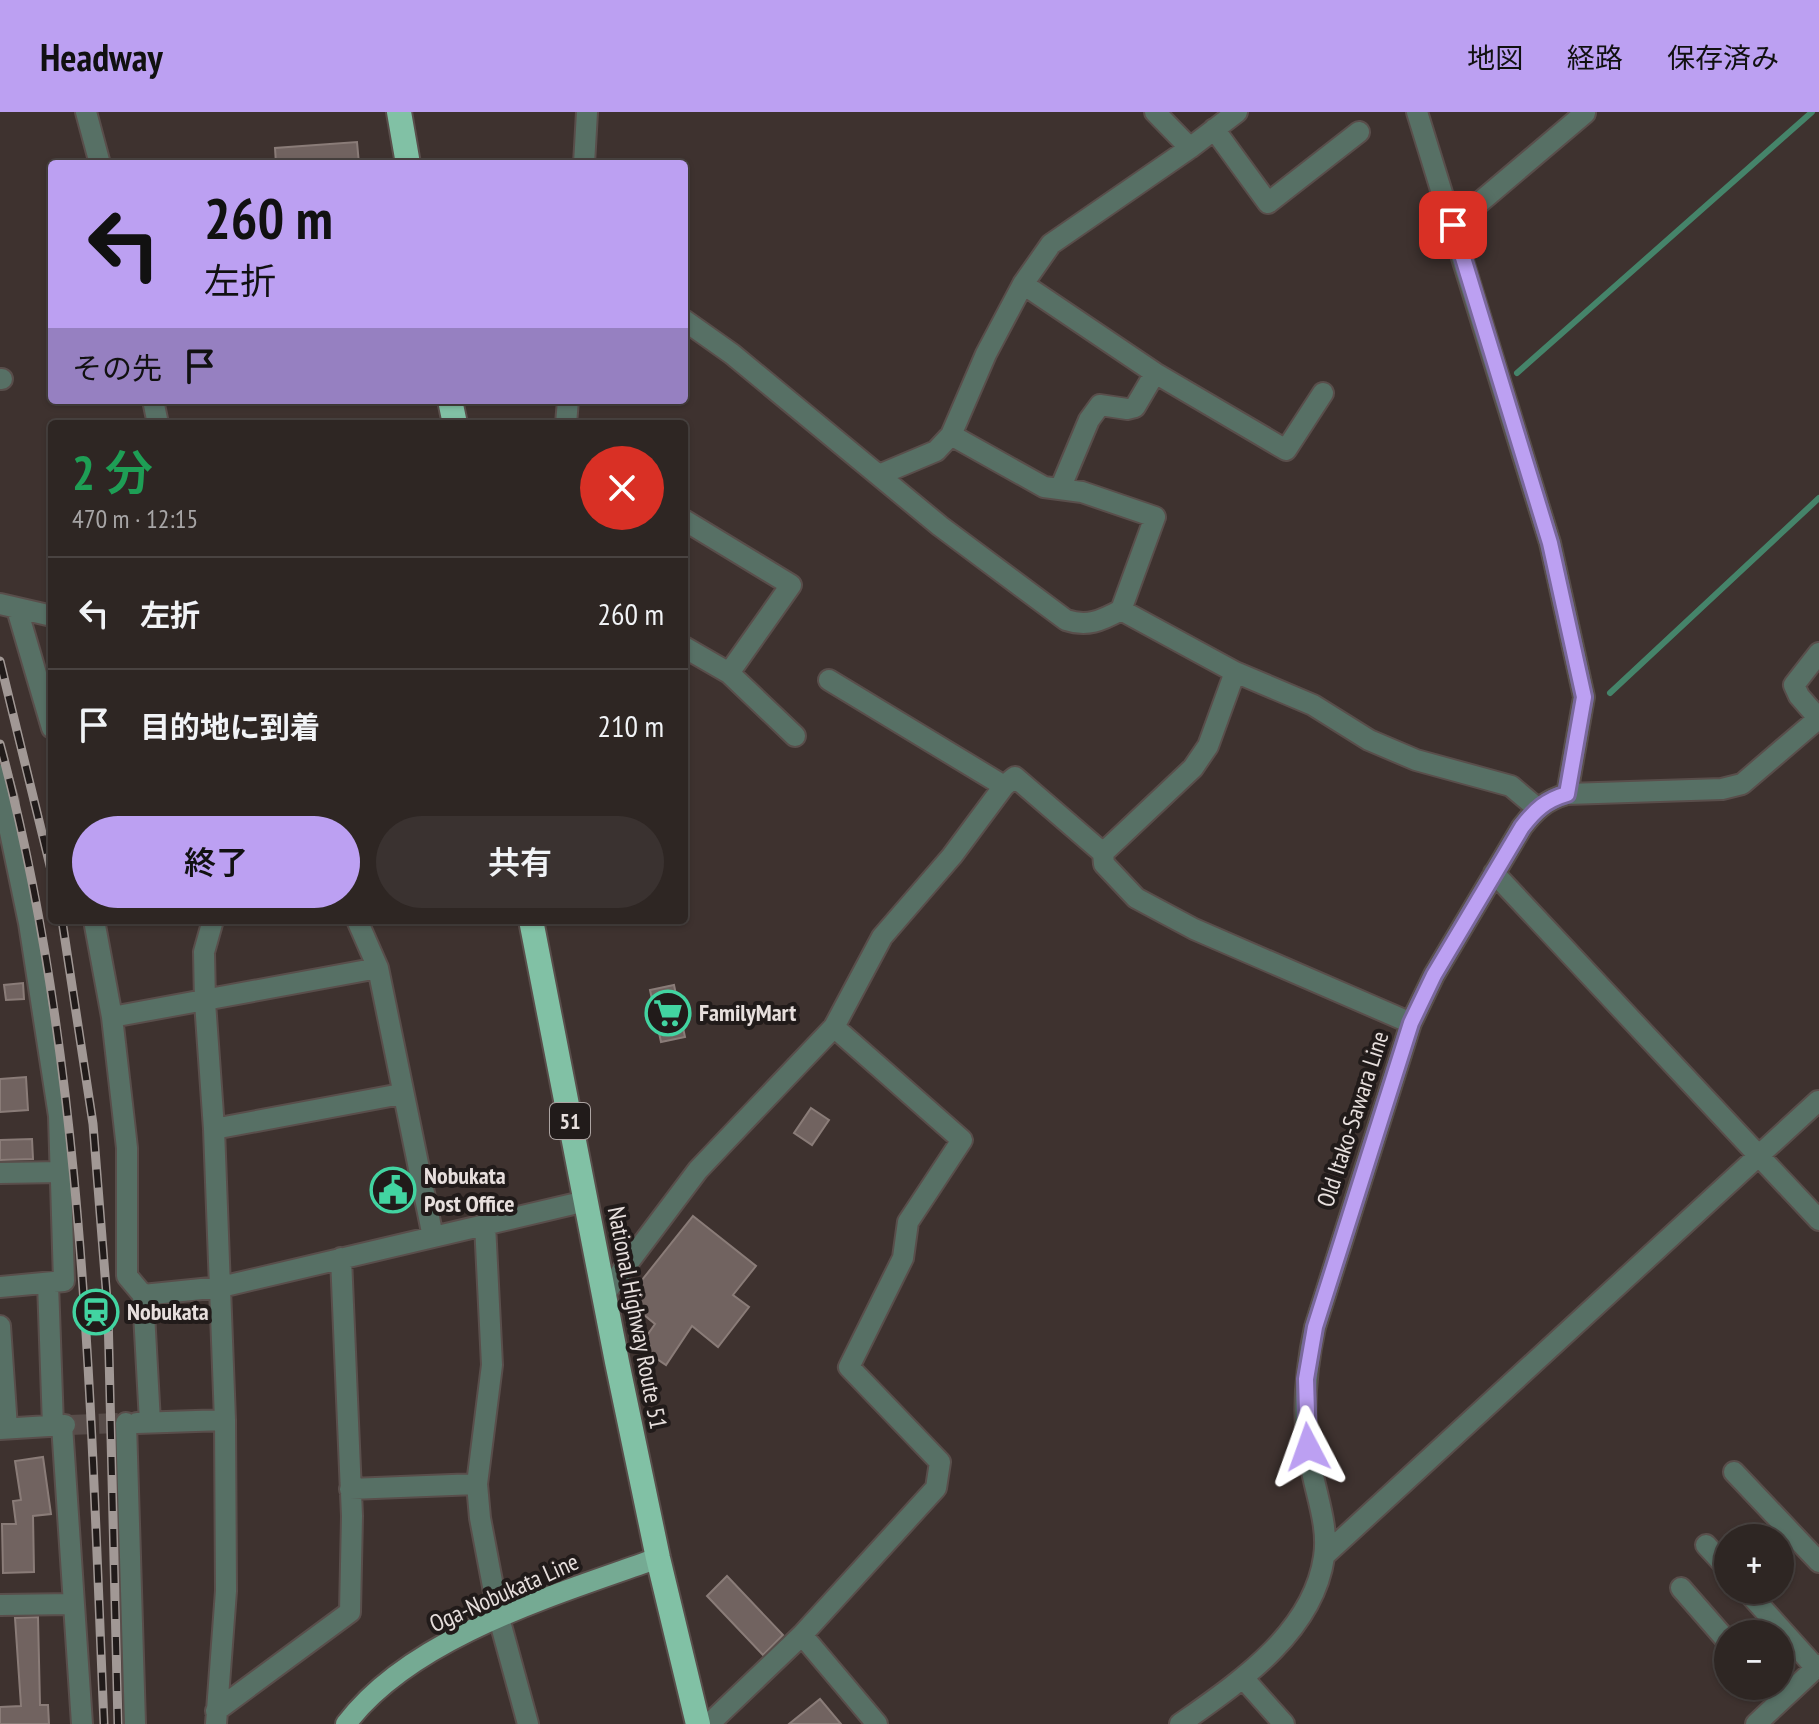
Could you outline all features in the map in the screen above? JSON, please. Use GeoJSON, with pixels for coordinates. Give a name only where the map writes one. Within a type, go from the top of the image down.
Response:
{"type":"FeatureCollection","features":[{"type":"Feature","properties":{"kind":"highway"},"geometry":{"type":"LineString","coordinates":[[399,112],[407,160]]}},
{"type":"Feature","properties":{"kind":"highway","name":"National Highway Route 51"},"geometry":{"type":"LineString","coordinates":[[532,924],[658,1558],[698,1724]]}},
{"type":"Feature","properties":{"kind":"main road","name":"Oga-Nobukata Line"},"geometry":{"type":"LineString","coordinates":[[346,1724],[381,1688],[412,1664],[499,1618],[658,1558]]}},
{"type":"Feature","properties":{"kind":"street"},"geometry":{"type":"LineString","coordinates":[[86,112],[99,160]]}},
{"type":"Feature","properties":{"kind":"street"},"geometry":{"type":"LineString","coordinates":[[584,160],[587,112]]}},
{"type":"Feature","properties":{"kind":"street"},"geometry":{"type":"LineString","coordinates":[[1155,112],[1190,148]]}},
{"type":"Feature","properties":{"kind":"street"},"geometry":{"type":"LineString","coordinates":[[879,475],[936,451],[951,435],[986,354],[1023,284],[1051,244],[1237,112]]}},
{"type":"Feature","properties":{"kind":"street"},"geometry":{"type":"LineString","coordinates":[[1417,112],[1550,543],[1584,697],[1567,794]]}},
{"type":"Feature","properties":{"kind":"street"},"geometry":{"type":"LineString","coordinates":[[1453,225],[1585,113]]}},
{"type":"Feature","properties":{"kind":"street"},"geometry":{"type":"LineString","coordinates":[[1214,129],[1268,203],[1359,132]]}},
{"type":"Feature","properties":{"kind":"street"},"geometry":{"type":"LineString","coordinates":[[1023,284],[1155,373],[1286,450],[1323,393]]}},
{"type":"Feature","properties":{"kind":"street"},"geometry":{"type":"LineString","coordinates":[[688,323],[732,354],[940,526],[1066,620],[1082,625],[1103,620],[1121,610],[1155,517],[1082,492],[1044,487],[951,435]]}},
{"type":"Feature","properties":{"kind":"street"},"geometry":{"type":"LineString","coordinates":[[1060,489],[1089,420],[1100,405],[1127,409],[1135,407],[1155,373]]}},
{"type":"Feature","properties":{"kind":"street"},"geometry":{"type":"LineString","coordinates":[[688,522],[791,585],[729,673]]}},
{"type":"Feature","properties":{"kind":"street"},"geometry":{"type":"LineString","coordinates":[[8,607],[48,615]]}},
{"type":"Feature","properties":{"kind":"street"},"geometry":{"type":"LineString","coordinates":[[8,607],[48,717]]}},
{"type":"Feature","properties":{"kind":"street"},"geometry":{"type":"LineString","coordinates":[[1121,610],[1235,672],[1313,705],[1369,740],[1416,760],[1511,786],[1537,808],[1552,798],[1567,794],[1709,790],[1742,784],[1819,719],[1799,696],[1794,685],[1819,653]]}},
{"type":"Feature","properties":{"kind":"street"},"geometry":{"type":"LineString","coordinates":[[688,649],[729,673],[795,736]]}},
{"type":"Feature","properties":{"kind":"street"},"geometry":{"type":"LineString","coordinates":[[1103,853],[1193,768],[1208,746],[1235,672]]}},
{"type":"Feature","properties":{"kind":"street"},"geometry":{"type":"LineString","coordinates":[[829,680],[1004,786]]}},
{"type":"Feature","properties":{"kind":"street"},"geometry":{"type":"LineString","coordinates":[[0,775],[8,802],[3,809],[29,923],[59,1116],[64,1281],[0,1287]]}},
{"type":"Feature","properties":{"kind":"street"},"geometry":{"type":"LineString","coordinates":[[604,1295],[698,1170],[834,1027],[882,937],[952,856],[1004,786],[1015,777],[1103,853],[1104,864],[1136,898],[1194,929],[1411,1023]]}},
{"type":"Feature","properties":{"kind":"street","name":"Old Itako-Sawara Line"},"geometry":{"type":"LineString","coordinates":[[1180,1724],[1244,1679],[1296,1621],[1319,1577],[1325,1555],[1324,1530],[1305,1430],[1307,1361],[1315,1327],[1411,1023],[1434,975],[1494,873],[1537,808]]}},
{"type":"Feature","properties":{"kind":"street"},"geometry":{"type":"LineString","coordinates":[[1494,873],[1819,1220]]}},
{"type":"Feature","properties":{"kind":"street"},"geometry":{"type":"LineString","coordinates":[[95,924],[112,1017],[127,1148],[127,1276],[143,1295],[150,1422]]}},
{"type":"Feature","properties":{"kind":"street"},"geometry":{"type":"LineString","coordinates":[[212,924],[204,952],[205,1002],[221,1287],[226,1591],[216,1717]]}},
{"type":"Feature","properties":{"kind":"street"},"geometry":{"type":"LineString","coordinates":[[359,924],[378,968],[401,1094],[433,1237]]}},
{"type":"Feature","properties":{"kind":"street"},"geometry":{"type":"LineString","coordinates":[[112,1017],[378,968]]}},
{"type":"Feature","properties":{"kind":"street"},"geometry":{"type":"LineString","coordinates":[[709,1724],[802,1635],[936,1488],[940,1462],[849,1367],[903,1258],[908,1222],[962,1140],[834,1027]]}},
{"type":"Feature","properties":{"kind":"street"},"geometry":{"type":"LineString","coordinates":[[214,1129],[401,1094]]}},
{"type":"Feature","properties":{"kind":"street"},"geometry":{"type":"LineString","coordinates":[[1325,1555],[1818,1101]]}},
{"type":"Feature","properties":{"kind":"street"},"geometry":{"type":"LineString","coordinates":[[0,1173],[61,1172]]}},
{"type":"Feature","properties":{"kind":"street"},"geometry":{"type":"LineString","coordinates":[[143,1295],[221,1287],[586,1201]]}},
{"type":"Feature","properties":{"kind":"street"},"geometry":{"type":"LineString","coordinates":[[485,1224],[492,1365],[477,1484],[480,1518],[499,1618],[528,1724]]}},
{"type":"Feature","properties":{"kind":"street"},"geometry":{"type":"LineString","coordinates":[[216,1717],[350,1612],[352,1516],[341,1258]]}},
{"type":"Feature","properties":{"kind":"street"},"geometry":{"type":"LineString","coordinates":[[48,1283],[82,1724]]}},
{"type":"Feature","properties":{"kind":"street"},"geometry":{"type":"LineString","coordinates":[[0,1326],[3,1429],[61,1426]]}},
{"type":"Feature","properties":{"kind":"street"},"geometry":{"type":"LineString","coordinates":[[135,1724],[122,1423],[225,1420]]}},
{"type":"Feature","properties":{"kind":"street"},"geometry":{"type":"LineString","coordinates":[[1734,1472],[1819,1562]]}},
{"type":"Feature","properties":{"kind":"street"},"geometry":{"type":"LineString","coordinates":[[350,1489],[477,1484]]}},
{"type":"Feature","properties":{"kind":"street"},"geometry":{"type":"LineString","coordinates":[[1706,1545],[1714,1554]]}},
{"type":"Feature","properties":{"kind":"street"},"geometry":{"type":"LineString","coordinates":[[1681,1588],[1714,1626]]}},
{"type":"Feature","properties":{"kind":"street"},"geometry":{"type":"LineString","coordinates":[[0,1605],[73,1604]]}},
{"type":"Feature","properties":{"kind":"street"},"geometry":{"type":"LineString","coordinates":[[1756,1724],[1818,1667],[1759,1604]]}},
{"type":"Feature","properties":{"kind":"street"},"geometry":{"type":"LineString","coordinates":[[802,1635],[877,1724]]}},
{"type":"Feature","properties":{"kind":"street"},"geometry":{"type":"LineString","coordinates":[[1244,1679],[1284,1724]]}},
{"type":"Feature","properties":{"kind":"building"},"geometry":{"type":"Polygon","coordinates":[[[357,142],[359,160],[276,160],[275,148],[357,142]]]}},
{"type":"Feature","properties":{"kind":"building"},"geometry":{"type":"Polygon","coordinates":[[[23,983],[24,999],[6,1000],[4,985],[23,983]]]}},
{"type":"Feature","properties":{"kind":"building","name":"FamilyMart"},"geometry":{"type":"Polygon","coordinates":[[[674,985],[685,1037],[661,1042],[650,990],[674,985]]]}},
{"type":"Feature","properties":{"kind":"building"},"geometry":{"type":"Polygon","coordinates":[[[26,1077],[28,1110],[0,1112],[0,1079],[26,1077]]]}},
{"type":"Feature","properties":{"kind":"building"},"geometry":{"type":"Polygon","coordinates":[[[811,1108],[829,1120],[812,1145],[794,1133],[811,1108]]]}},
{"type":"Feature","properties":{"kind":"building"},"geometry":{"type":"Polygon","coordinates":[[[32,1139],[33,1159],[0,1160],[0,1140],[32,1139]]]}},
{"type":"Feature","properties":{"kind":"building"},"geometry":{"type":"Polygon","coordinates":[[[693,1216],[756,1266],[733,1295],[749,1307],[718,1347],[692,1326],[666,1365],[639,1347],[655,1324],[626,1300],[693,1216]]]}},
{"type":"Feature","properties":{"kind":"building"},"geometry":{"type":"Polygon","coordinates":[[[43,1457],[51,1514],[33,1516],[34,1572],[3,1573],[2,1524],[16,1524],[13,1501],[21,1500],[15,1461],[43,1457]]]}},
{"type":"Feature","properties":{"kind":"building"},"geometry":{"type":"Polygon","coordinates":[[[727,1576],[783,1635],[763,1655],[707,1596],[727,1576]]]}},
{"type":"Feature","properties":{"kind":"building"},"geometry":{"type":"Polygon","coordinates":[[[38,1617],[40,1705],[48,1705],[49,1724],[0,1724],[0,1707],[21,1706],[15,1618],[38,1617]]]}},
{"type":"Feature","properties":{"kind":"building"},"geometry":{"type":"Polygon","coordinates":[[[820,1699],[841,1724],[789,1724],[820,1699]]]}},
{"type":"Feature","properties":{"kind":"waterway"},"geometry":{"type":"LineString","coordinates":[[1517,373],[1812,112]]}},
{"type":"Feature","properties":{"kind":"waterway"},"geometry":{"type":"LineString","coordinates":[[1610,693],[1819,498]]}},
{"type":"Feature","properties":{"kind":"tunnel"},"geometry":{"type":"LineString","coordinates":[[69,1425],[118,1423]]}},
{"type":"Feature","properties":{"kind":"railway"},"geometry":{"type":"LineString","coordinates":[[0,661],[48,858]]}},
{"type":"Feature","properties":{"kind":"railway"},"geometry":{"type":"LineString","coordinates":[[0,744],[28,863],[50,984],[67,1107],[87,1355],[104,1724]]}},
{"type":"Feature","properties":{"kind":"railway"},"geometry":{"type":"LineString","coordinates":[[63,924],[93,1124],[108,1313],[118,1724]]}},
{"type":"Feature","properties":{"kind":"place","name":"FamilyMart"},"geometry":{"type":"Point","coordinates":[668,1013]}},
{"type":"Feature","properties":{"kind":"place","name":"Nobukata Post Office"},"geometry":{"type":"Point","coordinates":[393,1190]}},
{"type":"Feature","properties":{"kind":"place","name":"Nobukata"},"geometry":{"type":"Point","coordinates":[96,1312]}},
{"type":"Feature","properties":{"kind":"route"},"geometry":{"type":"LineString","coordinates":[[1308,1447],[1305,1430],[1307,1361],[1315,1327],[1411,1023],[1434,975],[1522,827],[1537,808],[1552,798],[1567,794],[1584,697],[1550,543],[1453,225]]}}]}
